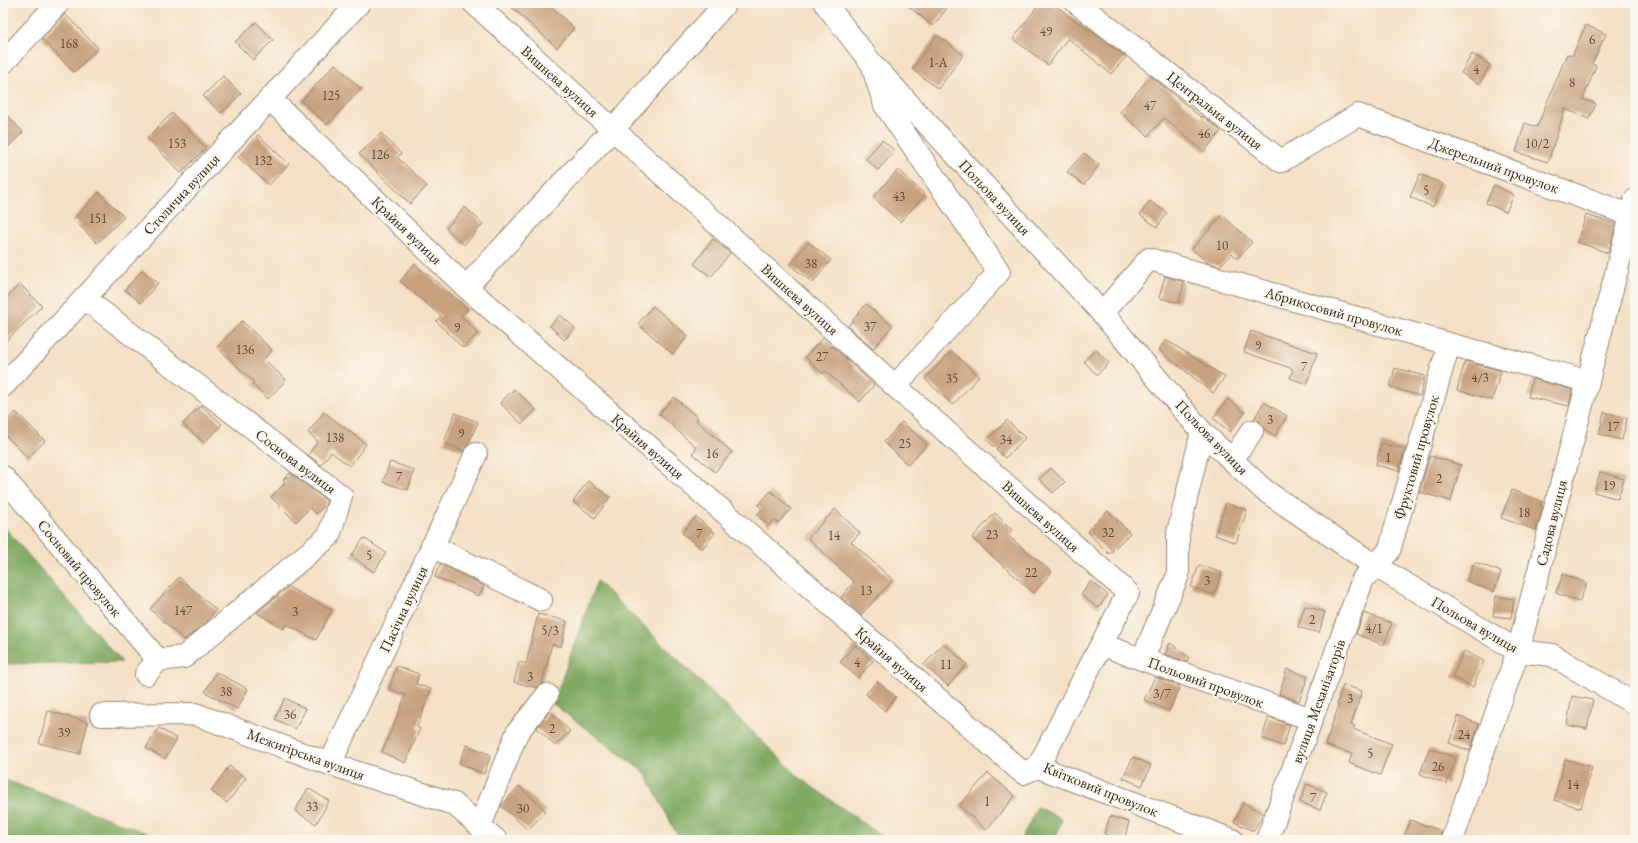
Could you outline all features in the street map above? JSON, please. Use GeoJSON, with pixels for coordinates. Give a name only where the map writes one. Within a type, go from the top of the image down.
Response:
{"type":"FeatureCollection","features":[{"type":"Feature","properties":{"kind":"street"},"geometry":{"type":"LineString","coordinates":[[3,62],[58,3]]}},
{"type":"Feature","properties":{"kind":"street","name":"Столична вулиця"},"geometry":{"type":"LineString","coordinates":[[3,386],[359,3]]}},
{"type":"Feature","properties":{"kind":"street","name":"Вишнева вулиця"},"geometry":{"type":"LineString","coordinates":[[474,3],[895,386],[1128,593]]}},
{"type":"Feature","properties":{"kind":"street"},"geometry":{"type":"LineString","coordinates":[[466,287],[613,129],[726,3]]}},
{"type":"Feature","properties":{"kind":"street","name":"Польова вулиця"},"geometry":{"type":"LineString","coordinates":[[825,3],[872,64],[1102,312],[1202,432],[1264,490],[1374,565],[1518,651],[1552,655],[1635,704]]}},
{"type":"Feature","properties":{"kind":"street","name":"Центральна вулиця"},"geometry":{"type":"LineString","coordinates":[[1077,3],[1281,161],[1358,115]]}},
{"type":"Feature","properties":{"kind":"street","name":"Польова вулиця"},"geometry":{"type":"LineString","coordinates":[[872,64],[885,105],[999,272],[895,386]]}},
{"type":"Feature","properties":{"kind":"street","name":"Крайня вулиця"},"geometry":{"type":"LineString","coordinates":[[270,99],[466,287],[1023,774],[1038,767]]}},
{"type":"Feature","properties":{"kind":"street","name":"Джерельний провулок"},"geometry":{"type":"LineString","coordinates":[[1358,115],[1633,208]]}},
{"type":"Feature","properties":{"kind":"street","name":"Садова вулиця"},"geometry":{"type":"LineString","coordinates":[[1452,840],[1518,651],[1633,208]]}},
{"type":"Feature","properties":{"kind":"street","name":"Абрикосовий провулок"},"geometry":{"type":"LineString","coordinates":[[1102,312],[1149,259],[1449,344],[1588,381]]}},
{"type":"Feature","properties":{"kind":"street","name":"Соснова вулиця"},"geometry":{"type":"LineString","coordinates":[[84,298],[341,496],[329,536],[184,658],[152,667]]}},
{"type":"Feature","properties":{"kind":"street","name":"Фруктовий провулок"},"geometry":{"type":"LineString","coordinates":[[1374,565],[1389,551],[1449,344]]}},
{"type":"Feature","properties":{"kind":"street"},"geometry":{"type":"LineString","coordinates":[[1232,460],[1252,431]]}},
{"type":"Feature","properties":{"kind":"street"},"geometry":{"type":"LineString","coordinates":[[1145,653],[1178,575],[1178,533],[1202,432]]}},
{"type":"Feature","properties":{"kind":"street","name":"Пасічна вулиця"},"geometry":{"type":"LineString","coordinates":[[330,764],[476,454]]}},
{"type":"Feature","properties":{"kind":"street","name":"Сосновий провулок"},"geometry":{"type":"LineString","coordinates":[[3,477],[152,667]]}},
{"type":"Feature","properties":{"kind":"street"},"geometry":{"type":"LineString","coordinates":[[432,546],[541,600]]}},
{"type":"Feature","properties":{"kind":"street","name":"вулиця Механізаторів"},"geometry":{"type":"LineString","coordinates":[[1267,840],[1363,579],[1374,565]]}},
{"type":"Feature","properties":{"kind":"street","name":"Квітковий провулок"},"geometry":{"type":"LineString","coordinates":[[1128,593],[1038,767],[1232,840]]}},
{"type":"Feature","properties":{"kind":"street","name":"Польовий провулок"},"geometry":{"type":"LineString","coordinates":[[1102,645],[1311,719]]}},
{"type":"Feature","properties":{"kind":"street"},"geometry":{"type":"LineString","coordinates":[[480,826],[516,733],[547,695]]}},
{"type":"Feature","properties":{"kind":"street","name":"Межигірська вулиця"},"geometry":{"type":"LineString","coordinates":[[101,715],[196,714],[330,764],[454,804],[496,840]]}},
{"type":"Feature","properties":{"kind":"green space"},"geometry":{"type":"Polygon","coordinates":[[[3,526],[122,662],[3,664],[3,526]]]}},
{"type":"Feature","properties":{"kind":"green space"},"geometry":{"type":"Polygon","coordinates":[[[597,581],[800,778],[887,840],[680,840],[645,773],[553,704],[597,581]]]}},
{"type":"Feature","properties":{"kind":"green space"},"geometry":{"type":"Polygon","coordinates":[[[3,779],[165,840],[3,840],[3,779]]]}},
{"type":"Feature","properties":{"kind":"green space"},"geometry":{"type":"Polygon","coordinates":[[[1037,807],[1062,819],[1055,840],[1021,840],[1037,807]]]}},
{"type":"Feature","properties":{"kind":"building"},"geometry":{"type":"Polygon","coordinates":[[[507,3],[547,3],[574,28],[557,48],[507,3]]]}},
{"type":"Feature","properties":{"kind":"building"},"geometry":{"type":"Polygon","coordinates":[[[904,3],[951,3],[933,26],[904,3]]]}},
{"type":"Feature","properties":{"kind":"building"},"geometry":{"type":"Polygon","coordinates":[[[1040,3],[1052,3],[1126,57],[1111,74],[1068,38],[1048,65],[1013,39],[1040,3]]]}},
{"type":"Feature","properties":{"kind":"building"},"geometry":{"type":"Polygon","coordinates":[[[65,14],[98,48],[74,72],[42,39],[65,14]]]}},
{"type":"Feature","properties":{"kind":"building"},"geometry":{"type":"Polygon","coordinates":[[[256,22],[273,40],[253,60],[235,42],[256,22]]]}},
{"type":"Feature","properties":{"kind":"building"},"geometry":{"type":"Polygon","coordinates":[[[1586,25],[1606,34],[1592,64],[1596,66],[1583,99],[1596,104],[1589,119],[1565,109],[1548,162],[1516,152],[1525,123],[1537,127],[1567,54],[1572,56],[1586,25]]]}},
{"type":"Feature","properties":{"kind":"building"},"geometry":{"type":"Polygon","coordinates":[[[937,35],[963,55],[938,89],[912,69],[937,35]]]}},
{"type":"Feature","properties":{"kind":"building"},"geometry":{"type":"Polygon","coordinates":[[[1472,54],[1490,65],[1479,84],[1461,73],[1472,54]]]}},
{"type":"Feature","properties":{"kind":"building"},"geometry":{"type":"Polygon","coordinates":[[[335,64],[361,89],[327,125],[301,101],[335,64]]]}},
{"type":"Feature","properties":{"kind":"building"},"geometry":{"type":"Polygon","coordinates":[[[223,76],[241,94],[221,113],[203,96],[223,76]]]}},
{"type":"Feature","properties":{"kind":"building"},"geometry":{"type":"Polygon","coordinates":[[[1151,76],[1202,118],[1203,116],[1221,131],[1204,152],[1164,118],[1148,136],[1120,112],[1151,76]]]}},
{"type":"Feature","properties":{"kind":"building"},"geometry":{"type":"Polygon","coordinates":[[[3,111],[23,132],[3,152],[3,111]]]}},
{"type":"Feature","properties":{"kind":"building"},"geometry":{"type":"Polygon","coordinates":[[[172,113],[206,148],[181,173],[147,138],[172,113]]]}},
{"type":"Feature","properties":{"kind":"building"},"geometry":{"type":"Polygon","coordinates":[[[381,133],[401,154],[397,157],[427,186],[410,204],[359,154],[381,133]]]}},
{"type":"Feature","properties":{"kind":"building"},"geometry":{"type":"Polygon","coordinates":[[[258,135],[289,164],[269,185],[238,157],[258,135]]]}},
{"type":"Feature","properties":{"kind":"building"},"geometry":{"type":"Polygon","coordinates":[[[882,140],[895,151],[878,170],[866,159],[882,140]]]}},
{"type":"Feature","properties":{"kind":"building"},"geometry":{"type":"Polygon","coordinates":[[[1084,153],[1099,165],[1084,185],[1067,172],[1084,153]]]}},
{"type":"Feature","properties":{"kind":"building"},"geometry":{"type":"Polygon","coordinates":[[[898,170],[925,195],[900,222],[873,197],[898,170]]]}},
{"type":"Feature","properties":{"kind":"building"},"geometry":{"type":"Polygon","coordinates":[[[1420,174],[1443,184],[1433,207],[1410,197],[1420,174]]]}},
{"type":"Feature","properties":{"kind":"building"},"geometry":{"type":"Polygon","coordinates":[[[1494,185],[1514,195],[1506,212],[1486,203],[1494,185]]]}},
{"type":"Feature","properties":{"kind":"building"},"geometry":{"type":"Polygon","coordinates":[[[99,192],[124,217],[97,243],[73,219],[99,192]]]}},
{"type":"Feature","properties":{"kind":"building"},"geometry":{"type":"Polygon","coordinates":[[[1150,201],[1167,213],[1157,227],[1140,215],[1150,201]]]}},
{"type":"Feature","properties":{"kind":"building"},"geometry":{"type":"Polygon","coordinates":[[[465,207],[483,224],[464,245],[446,228],[465,207]]]}},
{"type":"Feature","properties":{"kind":"building"},"geometry":{"type":"Polygon","coordinates":[[[1222,215],[1252,242],[1237,259],[1232,253],[1220,266],[1208,263],[1192,249],[1222,215]]]}},
{"type":"Feature","properties":{"kind":"building"},"geometry":{"type":"Polygon","coordinates":[[[1586,215],[1616,224],[1608,253],[1577,242],[1586,215]]]}},
{"type":"Feature","properties":{"kind":"building"},"geometry":{"type":"Polygon","coordinates":[[[713,239],[730,253],[711,277],[694,264],[713,239]]]}},
{"type":"Feature","properties":{"kind":"building"},"geometry":{"type":"Polygon","coordinates":[[[808,242],[831,260],[813,283],[790,265],[808,242]]]}},
{"type":"Feature","properties":{"kind":"building"},"geometry":{"type":"Polygon","coordinates":[[[415,264],[468,309],[461,316],[478,333],[463,348],[436,321],[441,316],[400,281],[415,264]]]}},
{"type":"Feature","properties":{"kind":"building"},"geometry":{"type":"Polygon","coordinates":[[[142,270],[158,283],[141,303],[125,290],[142,270]]]}},
{"type":"Feature","properties":{"kind":"building"},"geometry":{"type":"Polygon","coordinates":[[[1165,276],[1184,282],[1179,303],[1159,298],[1165,276]]]}},
{"type":"Feature","properties":{"kind":"building"},"geometry":{"type":"Polygon","coordinates":[[[20,284],[42,306],[3,344],[3,301],[20,284]]]}},
{"type":"Feature","properties":{"kind":"building"},"geometry":{"type":"Polygon","coordinates":[[[866,304],[892,326],[873,349],[848,326],[866,304]]]}},
{"type":"Feature","properties":{"kind":"building"},"geometry":{"type":"Polygon","coordinates":[[[653,306],[688,336],[673,354],[638,324],[653,306]]]}},
{"type":"Feature","properties":{"kind":"building"},"geometry":{"type":"Polygon","coordinates":[[[560,315],[575,328],[564,340],[550,326],[560,315]]]}},
{"type":"Feature","properties":{"kind":"building"},"geometry":{"type":"Polygon","coordinates":[[[242,321],[272,350],[264,359],[286,380],[268,399],[252,384],[254,382],[217,347],[242,321]]]}},
{"type":"Feature","properties":{"kind":"building"},"geometry":{"type":"Polygon","coordinates":[[[1251,331],[1317,353],[1307,384],[1290,378],[1293,369],[1244,352],[1251,331]]]}},
{"type":"Feature","properties":{"kind":"building"},"geometry":{"type":"Polygon","coordinates":[[[822,339],[831,347],[832,346],[874,385],[860,402],[825,371],[823,374],[805,357],[822,339]]]}},
{"type":"Feature","properties":{"kind":"building"},"geometry":{"type":"Polygon","coordinates":[[[1166,340],[1225,377],[1213,393],[1159,350],[1166,340]]]}},
{"type":"Feature","properties":{"kind":"building"},"geometry":{"type":"Polygon","coordinates":[[[1096,350],[1109,363],[1097,375],[1084,361],[1096,350]]]}},
{"type":"Feature","properties":{"kind":"building"},"geometry":{"type":"Polygon","coordinates":[[[951,351],[979,376],[953,405],[925,379],[951,351]]]}},
{"type":"Feature","properties":{"kind":"building"},"geometry":{"type":"Polygon","coordinates":[[[1465,361],[1501,371],[1492,400],[1457,390],[1465,361]]]}},
{"type":"Feature","properties":{"kind":"building"},"geometry":{"type":"Polygon","coordinates":[[[1395,368],[1425,376],[1420,396],[1390,387],[1395,368]]]}},
{"type":"Feature","properties":{"kind":"building"},"geometry":{"type":"Polygon","coordinates":[[[1532,379],[1573,390],[1569,406],[1528,397],[1532,379]]]}},
{"type":"Feature","properties":{"kind":"building"},"geometry":{"type":"Polygon","coordinates":[[[514,389],[536,410],[522,424],[500,403],[514,389]]]}},
{"type":"Feature","properties":{"kind":"building"},"geometry":{"type":"Polygon","coordinates":[[[674,397],[698,418],[696,420],[732,452],[715,472],[692,453],[697,448],[659,414],[674,397]]]}},
{"type":"Feature","properties":{"kind":"building"},"geometry":{"type":"Polygon","coordinates":[[[1228,399],[1245,413],[1230,432],[1213,418],[1228,399]]]}},
{"type":"Feature","properties":{"kind":"building"},"geometry":{"type":"Polygon","coordinates":[[[1264,402],[1287,416],[1275,436],[1264,429],[1259,421],[1254,419],[1264,402]]]}},
{"type":"Feature","properties":{"kind":"building"},"geometry":{"type":"Polygon","coordinates":[[[201,405],[222,424],[204,443],[183,424],[201,405]]]}},
{"type":"Feature","properties":{"kind":"building"},"geometry":{"type":"Polygon","coordinates":[[[16,412],[45,441],[28,458],[3,433],[3,425],[16,412]]]}},
{"type":"Feature","properties":{"kind":"building"},"geometry":{"type":"Polygon","coordinates":[[[324,412],[366,444],[350,466],[331,452],[321,465],[308,455],[318,441],[308,433],[324,412]]]}},
{"type":"Feature","properties":{"kind":"building"},"geometry":{"type":"Polygon","coordinates":[[[1604,412],[1627,418],[1622,440],[1599,434],[1604,412]]]}},
{"type":"Feature","properties":{"kind":"building"},"geometry":{"type":"Polygon","coordinates":[[[455,413],[478,422],[464,451],[444,443],[455,413]]]}},
{"type":"Feature","properties":{"kind":"building"},"geometry":{"type":"Polygon","coordinates":[[[1007,420],[1025,438],[1005,458],[987,440],[1007,420]]]}},
{"type":"Feature","properties":{"kind":"building"},"geometry":{"type":"Polygon","coordinates":[[[902,422],[927,444],[908,465],[884,442],[902,422]]]}},
{"type":"Feature","properties":{"kind":"building"},"geometry":{"type":"Polygon","coordinates":[[[1381,443],[1405,449],[1399,471],[1376,465],[1381,443]]]}},
{"type":"Feature","properties":{"kind":"building"},"geometry":{"type":"Polygon","coordinates":[[[1430,456],[1461,465],[1451,501],[1419,492],[1430,456]]]}},
{"type":"Feature","properties":{"kind":"building"},"geometry":{"type":"Polygon","coordinates":[[[390,462],[414,470],[408,490],[383,482],[390,462]]]}},
{"type":"Feature","properties":{"kind":"building"},"geometry":{"type":"Polygon","coordinates":[[[1051,468],[1065,482],[1053,493],[1039,479],[1051,468]]]}},
{"type":"Feature","properties":{"kind":"building"},"geometry":{"type":"Polygon","coordinates":[[[1600,472],[1624,479],[1618,499],[1594,492],[1600,472]]]}},
{"type":"Feature","properties":{"kind":"building"},"geometry":{"type":"Polygon","coordinates":[[[290,473],[327,501],[325,506],[316,514],[310,508],[296,522],[271,497],[285,483],[283,480],[290,473]]]}},
{"type":"Feature","properties":{"kind":"building"},"geometry":{"type":"Polygon","coordinates":[[[588,481],[610,497],[595,518],[573,502],[588,481]]]}},
{"type":"Feature","properties":{"kind":"building"},"geometry":{"type":"Polygon","coordinates":[[[1512,490],[1542,501],[1540,505],[1543,506],[1536,530],[1501,518],[1512,490]]]}},
{"type":"Feature","properties":{"kind":"building"},"geometry":{"type":"Polygon","coordinates":[[[771,491],[791,509],[778,523],[774,520],[769,526],[757,515],[762,509],[758,505],[771,491]]]}},
{"type":"Feature","properties":{"kind":"building"},"geometry":{"type":"Polygon","coordinates":[[[1226,503],[1247,510],[1236,543],[1215,535],[1226,503]]]}},
{"type":"Feature","properties":{"kind":"building"},"geometry":{"type":"Polygon","coordinates":[[[835,509],[860,533],[851,542],[893,580],[861,615],[841,597],[854,582],[808,538],[835,509]]]}},
{"type":"Feature","properties":{"kind":"building"},"geometry":{"type":"Polygon","coordinates":[[[1108,511],[1130,533],[1109,554],[1087,531],[1108,511]]]}},
{"type":"Feature","properties":{"kind":"building"},"geometry":{"type":"Polygon","coordinates":[[[995,513],[1012,530],[1007,535],[1052,572],[1034,593],[972,538],[995,513]]]}},
{"type":"Feature","properties":{"kind":"building"},"geometry":{"type":"Polygon","coordinates":[[[696,517],[715,533],[702,549],[682,533],[696,517]]]}},
{"type":"Feature","properties":{"kind":"building"},"geometry":{"type":"Polygon","coordinates":[[[364,538],[386,553],[374,572],[351,556],[364,538]]]}},
{"type":"Feature","properties":{"kind":"building"},"geometry":{"type":"Polygon","coordinates":[[[1475,562],[1501,572],[1494,592],[1467,581],[1475,562]]]}},
{"type":"Feature","properties":{"kind":"building"},"geometry":{"type":"Polygon","coordinates":[[[440,564],[484,586],[479,596],[435,577],[440,564]]]}},
{"type":"Feature","properties":{"kind":"building"},"geometry":{"type":"Polygon","coordinates":[[[1199,565],[1222,573],[1214,595],[1191,587],[1199,565]]]}},
{"type":"Feature","properties":{"kind":"building"},"geometry":{"type":"Polygon","coordinates":[[[1563,574],[1587,583],[1579,602],[1556,593],[1563,574]]]}},
{"type":"Feature","properties":{"kind":"building"},"geometry":{"type":"Polygon","coordinates":[[[179,577],[216,610],[205,624],[184,640],[150,609],[179,577]]]}},
{"type":"Feature","properties":{"kind":"building"},"geometry":{"type":"Polygon","coordinates":[[[1091,581],[1108,595],[1098,608],[1081,595],[1091,581]]]}},
{"type":"Feature","properties":{"kind":"building"},"geometry":{"type":"Polygon","coordinates":[[[288,587],[332,610],[316,640],[286,624],[284,629],[257,613],[288,587]]]}},
{"type":"Feature","properties":{"kind":"building"},"geometry":{"type":"Polygon","coordinates":[[[1496,596],[1514,599],[1511,618],[1493,616],[1496,596]]]}},
{"type":"Feature","properties":{"kind":"building"},"geometry":{"type":"Polygon","coordinates":[[[1305,606],[1325,612],[1319,633],[1298,627],[1305,606]]]}},
{"type":"Feature","properties":{"kind":"building"},"geometry":{"type":"Polygon","coordinates":[[[1364,613],[1392,623],[1384,645],[1356,634],[1364,613]]]}},
{"type":"Feature","properties":{"kind":"building"},"geometry":{"type":"Polygon","coordinates":[[[538,614],[567,621],[561,647],[552,644],[542,683],[537,688],[514,682],[519,662],[526,664],[538,614]]]}},
{"type":"Feature","properties":{"kind":"building"},"geometry":{"type":"Polygon","coordinates":[[[943,643],[967,664],[948,686],[924,665],[943,643]]]}},
{"type":"Feature","properties":{"kind":"building"},"geometry":{"type":"Polygon","coordinates":[[[1170,643],[1189,657],[1187,662],[1165,654],[1170,643]]]}},
{"type":"Feature","properties":{"kind":"building"},"geometry":{"type":"Polygon","coordinates":[[[855,645],[873,661],[858,678],[840,662],[855,645]]]}},
{"type":"Feature","properties":{"kind":"building"},"geometry":{"type":"Polygon","coordinates":[[[1464,651],[1484,661],[1473,687],[1452,677],[1464,651]]]}},
{"type":"Feature","properties":{"kind":"building"},"geometry":{"type":"Polygon","coordinates":[[[397,666],[419,674],[416,684],[431,689],[417,727],[420,729],[405,763],[382,752],[406,695],[389,689],[397,666]]]}},
{"type":"Feature","properties":{"kind":"building"},"geometry":{"type":"Polygon","coordinates":[[[1287,669],[1308,677],[1299,701],[1279,694],[1287,669]]]}},
{"type":"Feature","properties":{"kind":"building"},"geometry":{"type":"Polygon","coordinates":[[[216,672],[248,689],[237,709],[205,692],[216,672]]]}},
{"type":"Feature","properties":{"kind":"building"},"geometry":{"type":"Polygon","coordinates":[[[1155,677],[1180,686],[1169,711],[1144,700],[1155,677]]]}},
{"type":"Feature","properties":{"kind":"building"},"geometry":{"type":"Polygon","coordinates":[[[877,681],[896,697],[885,711],[866,694],[877,681]]]}},
{"type":"Feature","properties":{"kind":"building"},"geometry":{"type":"Polygon","coordinates":[[[1343,685],[1362,691],[1351,725],[1355,726],[1353,729],[1392,744],[1380,775],[1349,763],[1352,754],[1325,745],[1339,705],[1337,704],[1343,685]]]}},
{"type":"Feature","properties":{"kind":"building"},"geometry":{"type":"Polygon","coordinates":[[[1572,696],[1593,700],[1587,729],[1567,725],[1572,696]]]}},
{"type":"Feature","properties":{"kind":"building"},"geometry":{"type":"Polygon","coordinates":[[[285,698],[306,709],[295,729],[275,719],[285,698]]]}},
{"type":"Feature","properties":{"kind":"building"},"geometry":{"type":"Polygon","coordinates":[[[48,711],[88,722],[80,754],[39,743],[48,711]]]}},
{"type":"Feature","properties":{"kind":"building"},"geometry":{"type":"Polygon","coordinates":[[[550,711],[570,731],[555,746],[537,728],[550,711]]]}},
{"type":"Feature","properties":{"kind":"building"},"geometry":{"type":"Polygon","coordinates":[[[1458,716],[1479,724],[1470,751],[1449,743],[1458,716]]]}},
{"type":"Feature","properties":{"kind":"building"},"geometry":{"type":"Polygon","coordinates":[[[1269,717],[1290,725],[1283,746],[1262,738],[1269,717]]]}},
{"type":"Feature","properties":{"kind":"building"},"geometry":{"type":"Polygon","coordinates":[[[159,728],[177,739],[165,759],[146,748],[159,728]]]}},
{"type":"Feature","properties":{"kind":"building"},"geometry":{"type":"Polygon","coordinates":[[[467,745],[491,755],[484,774],[459,763],[467,745]]]}},
{"type":"Feature","properties":{"kind":"building"},"geometry":{"type":"Polygon","coordinates":[[[1429,748],[1456,758],[1447,784],[1420,774],[1429,748]]]}},
{"type":"Feature","properties":{"kind":"building"},"geometry":{"type":"Polygon","coordinates":[[[1133,757],[1151,765],[1142,786],[1123,778],[1133,757]]]}},
{"type":"Feature","properties":{"kind":"building"},"geometry":{"type":"Polygon","coordinates":[[[1565,759],[1592,767],[1581,808],[1554,800],[1565,759]]]}},
{"type":"Feature","properties":{"kind":"building"},"geometry":{"type":"Polygon","coordinates":[[[229,766],[246,778],[227,803],[211,791],[229,766]]]}},
{"type":"Feature","properties":{"kind":"building"},"geometry":{"type":"Polygon","coordinates":[[[988,773],[1015,796],[986,830],[959,806],[988,773]]]}},
{"type":"Feature","properties":{"kind":"building"},"geometry":{"type":"Polygon","coordinates":[[[1307,784],[1327,792],[1320,810],[1300,802],[1307,784]]]}},
{"type":"Feature","properties":{"kind":"building"},"geometry":{"type":"Polygon","coordinates":[[[519,786],[546,811],[528,830],[501,806],[519,786]]]}},
{"type":"Feature","properties":{"kind":"building"},"geometry":{"type":"Polygon","coordinates":[[[308,788],[329,801],[316,824],[295,811],[308,788]]]}},
{"type":"Feature","properties":{"kind":"building"},"geometry":{"type":"Polygon","coordinates":[[[1243,803],[1263,813],[1254,831],[1234,822],[1243,803]]]}},
{"type":"Feature","properties":{"kind":"building"},"geometry":{"type":"Polygon","coordinates":[[[1110,816],[1129,822],[1124,840],[1104,834],[1110,816]]]}},
{"type":"Feature","properties":{"kind":"building"},"geometry":{"type":"Polygon","coordinates":[[[1410,820],[1442,831],[1440,840],[1403,840],[1410,820]]]}}]}
